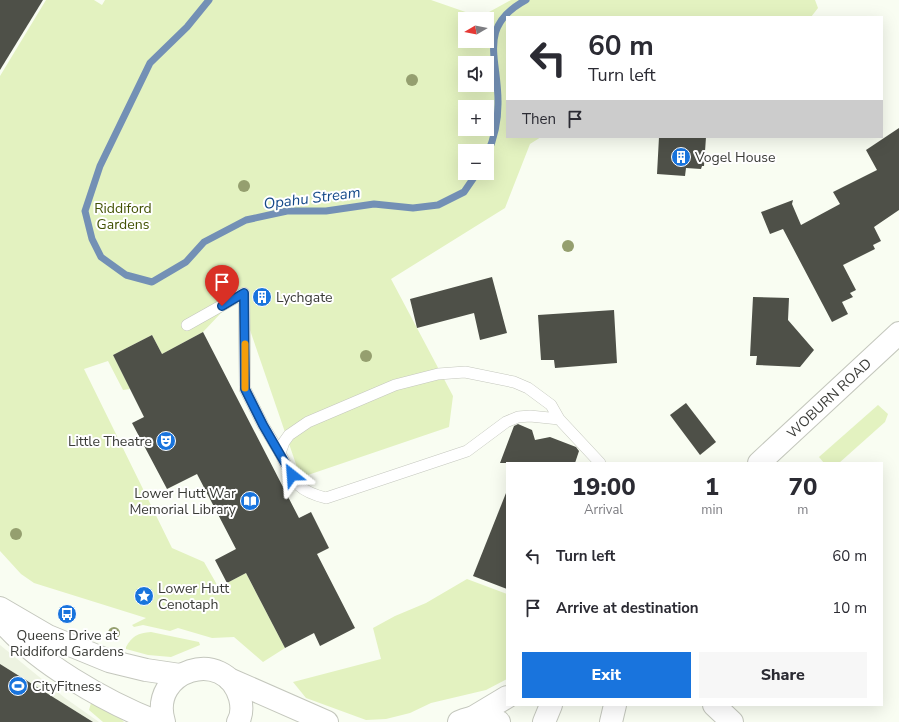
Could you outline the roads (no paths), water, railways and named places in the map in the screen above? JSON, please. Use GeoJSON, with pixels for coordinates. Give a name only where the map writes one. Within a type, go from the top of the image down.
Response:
{"type":"FeatureCollection","features":[{"type":"Feature","properties":{"kind":"main road","name":"WOBURN ROAD"},"geometry":{"type":"LineString","coordinates":[[760,462],[899,333]]}},
{"type":"Feature","properties":{"kind":"main road"},"geometry":{"type":"LineString","coordinates":[[0,608],[48,636],[109,661],[146,670],[180,675]]}},
{"type":"Feature","properties":{"kind":"main road"},"geometry":{"type":"LineString","coordinates":[[0,619],[29,649],[90,689],[133,713],[158,722]]}},
{"type":"Feature","properties":{"kind":"main road"},"geometry":{"type":"LineString","coordinates":[[164,722],[162,705],[165,693],[171,682],[180,675],[193,669],[208,669],[221,672],[229,678],[327,722]]}},
{"type":"Feature","properties":{"kind":"main road"},"geometry":{"type":"LineString","coordinates":[[229,678],[237,689],[240,702],[240,717],[238,722]]}},
{"type":"Feature","properties":{"kind":"main road"},"geometry":{"type":"LineString","coordinates":[[466,720],[506,698]]}},
{"type":"Feature","properties":{"kind":"main road"},"geometry":{"type":"LineString","coordinates":[[544,722],[551,706]]}},
{"type":"Feature","properties":{"kind":"main road"},"geometry":{"type":"LineString","coordinates":[[611,722],[615,706]]}},
{"type":"Feature","properties":{"kind":"main road"},"geometry":{"type":"LineString","coordinates":[[715,706],[732,722]]}},
{"type":"Feature","properties":{"kind":"main road"},"geometry":{"type":"LineString","coordinates":[[466,720],[483,717],[499,722]]}},
{"type":"Feature","properties":{"kind":"lane"},"geometry":{"type":"LineString","coordinates":[[187,325],[244,293],[245,389],[263,425],[298,486],[313,494],[326,498],[467,451],[506,422],[518,417],[535,416],[559,419]]}},
{"type":"Feature","properties":{"kind":"lane"},"geometry":{"type":"LineString","coordinates":[[280,453],[284,442],[289,436],[308,422],[395,385],[438,374],[465,372],[514,382],[528,388],[551,405],[559,419],[599,462]]}},
{"type":"Feature","properties":{"kind":"waterway","name":"Opahu Stream"},"geometry":{"type":"LineString","coordinates":[[209,0],[187,27],[150,63],[100,166],[85,211],[92,239],[101,257],[126,275],[152,282],[186,262],[204,242],[246,220],[287,211],[326,211],[374,204],[413,208],[438,205],[464,192],[472,180]]}},
{"type":"Feature","properties":{"kind":"waterway","name":"Opahu Stream"},"geometry":{"type":"LineString","coordinates":[[492,144],[498,110],[494,58],[495,33],[501,21],[510,10],[526,0]]}},
{"type":"Feature","properties":{"kind":"place","name":"Vogel House"},"geometry":{"type":"Point","coordinates":[681,157]}},
{"type":"Feature","properties":{"kind":"place","name":"Lychgate"},"geometry":{"type":"Point","coordinates":[262,297]}},
{"type":"Feature","properties":{"kind":"place","name":"Little Theatre"},"geometry":{"type":"Point","coordinates":[166,441]}},
{"type":"Feature","properties":{"kind":"place","name":"Lower Hutt War Memorial Library"},"geometry":{"type":"Point","coordinates":[250,501]}},
{"type":"Feature","properties":{"kind":"place","name":"Lower Hutt Cenotaph"},"geometry":{"type":"Point","coordinates":[144,596]}},
{"type":"Feature","properties":{"kind":"place","name":"Queens Drive at Riddiford Gardens"},"geometry":{"type":"Point","coordinates":[67,614]}},
{"type":"Feature","properties":{"kind":"place","name":"CityFitness"},"geometry":{"type":"Point","coordinates":[18,686]}},
{"type":"Feature","properties":{"kind":"park label","name":"Riddiford Gardens"},"geometry":{"type":"Point","coordinates":[123,216]}}]}
